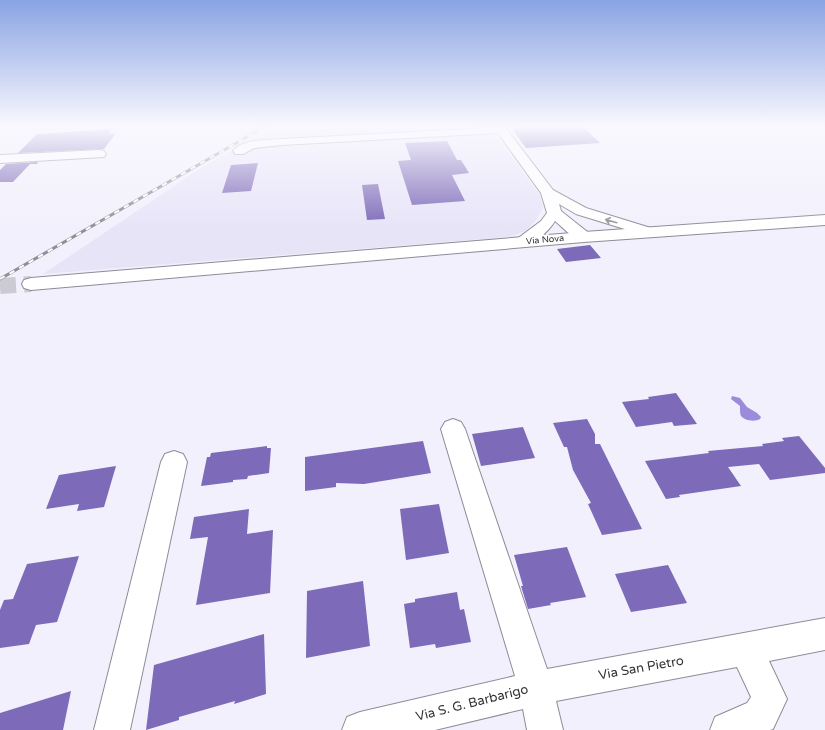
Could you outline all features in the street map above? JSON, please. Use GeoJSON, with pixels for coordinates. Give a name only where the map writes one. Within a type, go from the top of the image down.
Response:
{"type":"FeatureCollection","features":[{"type":"Feature","properties":{"kind":"street"},"geometry":{"type":"LineString","coordinates":[[524,161],[548,193],[554,214],[588,237]]}},
{"type":"Feature","properties":{"kind":"street"},"geometry":{"type":"LineString","coordinates":[[548,193],[581,211],[649,232]]}},
{"type":"Feature","properties":{"kind":"street"},"geometry":{"type":"LineString","coordinates":[[581,211],[588,237]]}},
{"type":"Feature","properties":{"kind":"street"},"geometry":{"type":"LineString","coordinates":[[523,242],[546,224],[554,214]]}},
{"type":"Feature","properties":{"kind":"street","name":"Via Nova"},"geometry":{"type":"LineString","coordinates":[[31,284],[523,242],[825,220]]}},
{"type":"Feature","properties":{"kind":"street"},"geometry":{"type":"LineString","coordinates":[[453,429],[536,688],[545,730]]}},
{"type":"Feature","properties":{"kind":"street"},"geometry":{"type":"LineString","coordinates":[[112,730],[174,462]]}},
{"type":"Feature","properties":{"kind":"street","name":"Via San Pietro"},"geometry":{"type":"LineString","coordinates":[[536,688],[825,634]]}},
{"type":"Feature","properties":{"kind":"street"},"geometry":{"type":"LineString","coordinates":[[728,730],[760,716],[769,699],[746,648]]}},
{"type":"Feature","properties":{"kind":"street","name":"Via S. G. Barbarigo"},"geometry":{"type":"LineString","coordinates":[[360,730],[536,688]]}},
{"type":"Feature","properties":{"kind":"shaded area"},"geometry":{"type":"Polygon","coordinates":[[[213,161],[515,161],[540,195],[543,207],[536,220],[526,231],[509,237],[43,274],[213,161]]]}},
{"type":"Feature","properties":{"kind":"shaded area"},"geometry":{"type":"Polygon","coordinates":[[[732,396],[740,398],[747,407],[761,417],[760,419],[750,420],[743,418],[741,415],[740,406],[731,399],[732,396]]]}},
{"type":"Feature","properties":{"kind":"building"},"geometry":{"type":"Polygon","coordinates":[[[398,161],[462,161],[469,173],[452,175],[465,201],[412,205],[398,161]]]}},
{"type":"Feature","properties":{"kind":"building"},"geometry":{"type":"Polygon","coordinates":[[[38,162],[37,164],[30,164],[13,182],[0,182],[0,170],[6,164],[38,162]]]}},
{"type":"Feature","properties":{"kind":"building"},"geometry":{"type":"Polygon","coordinates":[[[258,163],[251,191],[222,193],[231,165],[258,163]]]}},
{"type":"Feature","properties":{"kind":"building"},"geometry":{"type":"Polygon","coordinates":[[[378,184],[385,219],[367,220],[362,185],[378,184]]]}},
{"type":"Feature","properties":{"kind":"building"},"geometry":{"type":"Polygon","coordinates":[[[590,245],[601,258],[566,262],[557,249],[590,245]]]}},
{"type":"Feature","properties":{"kind":"building"},"geometry":{"type":"Polygon","coordinates":[[[676,393],[697,424],[674,426],[672,422],[636,427],[622,402],[649,399],[648,397],[676,393]]]}},
{"type":"Feature","properties":{"kind":"building"},"geometry":{"type":"Polygon","coordinates":[[[587,419],[595,434],[595,444],[600,444],[642,529],[602,535],[588,504],[591,503],[573,470],[567,447],[564,447],[553,423],[587,419]]]}},
{"type":"Feature","properties":{"kind":"building"},"geometry":{"type":"Polygon","coordinates":[[[523,427],[535,458],[481,466],[472,434],[523,427]]]}},
{"type":"Feature","properties":{"kind":"building"},"geometry":{"type":"Polygon","coordinates":[[[799,436],[825,468],[825,473],[770,480],[759,464],[728,467],[741,486],[679,495],[680,497],[666,499],[645,461],[709,453],[708,451],[763,446],[762,444],[784,441],[782,438],[799,436]]]}},
{"type":"Feature","properties":{"kind":"building"},"geometry":{"type":"Polygon","coordinates":[[[423,441],[431,473],[364,484],[336,483],[336,487],[305,491],[305,457],[423,441]]]}},
{"type":"Feature","properties":{"kind":"building"},"geometry":{"type":"Polygon","coordinates":[[[267,446],[267,448],[271,448],[269,473],[248,476],[247,479],[233,480],[233,482],[201,486],[207,457],[210,457],[211,453],[267,446]]]}},
{"type":"Feature","properties":{"kind":"building"},"geometry":{"type":"Polygon","coordinates":[[[116,466],[104,507],[77,511],[79,504],[46,509],[59,475],[116,466]]]}},
{"type":"Feature","properties":{"kind":"building"},"geometry":{"type":"Polygon","coordinates":[[[439,504],[449,553],[406,560],[400,509],[439,504]]]}},
{"type":"Feature","properties":{"kind":"building"},"geometry":{"type":"Polygon","coordinates":[[[249,509],[247,534],[273,530],[270,593],[196,605],[208,537],[190,539],[194,517],[249,509]]]}},
{"type":"Feature","properties":{"kind":"building"},"geometry":{"type":"Polygon","coordinates":[[[567,547],[586,597],[550,603],[551,605],[528,609],[514,555],[567,547]]]}},
{"type":"Feature","properties":{"kind":"building"},"geometry":{"type":"Polygon","coordinates":[[[79,556],[57,622],[36,625],[29,644],[0,648],[0,610],[4,600],[13,599],[27,564],[79,556]]]}},
{"type":"Feature","properties":{"kind":"building"},"geometry":{"type":"Polygon","coordinates":[[[668,565],[687,603],[631,612],[615,574],[668,565]]]}},
{"type":"Feature","properties":{"kind":"building"},"geometry":{"type":"Polygon","coordinates":[[[363,581],[370,646],[306,658],[307,591],[363,581]]]}},
{"type":"Feature","properties":{"kind":"building"},"geometry":{"type":"Polygon","coordinates":[[[457,592],[460,610],[464,609],[471,642],[436,648],[435,644],[410,648],[404,604],[415,602],[415,599],[457,592]]]}},
{"type":"Feature","properties":{"kind":"building"},"geometry":{"type":"Polygon","coordinates":[[[264,634],[266,694],[234,704],[235,701],[179,717],[179,720],[146,730],[154,665],[264,634]]]}},
{"type":"Feature","properties":{"kind":"building"},"geometry":{"type":"Polygon","coordinates":[[[71,691],[63,730],[0,730],[0,713],[71,691]]]}},
{"type":"Feature","properties":{"kind":"tunnel"},"geometry":{"type":"LineString","coordinates":[[0,286],[31,284]]}},
{"type":"Feature","properties":{"kind":"railway"},"geometry":{"type":"LineString","coordinates":[[0,279],[205,161]]}}]}
